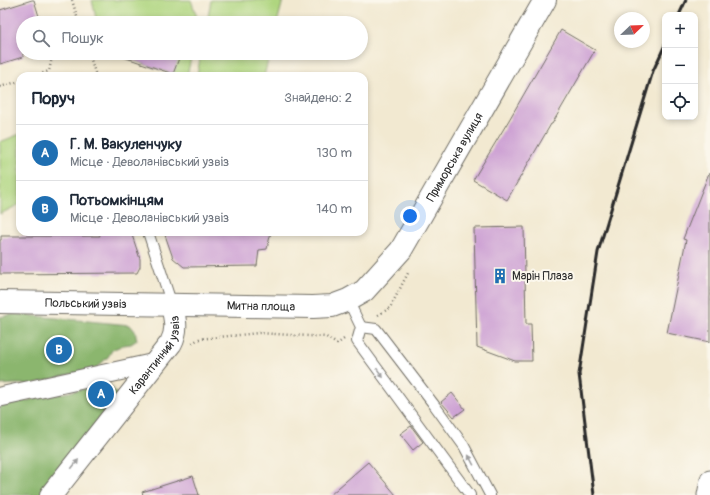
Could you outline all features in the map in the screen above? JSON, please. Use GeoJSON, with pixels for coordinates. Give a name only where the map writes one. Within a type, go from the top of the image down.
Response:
{"type":"FeatureCollection","features":[{"type":"Feature","properties":{"kind":"main road","name":"Приморська вулиця"},"geometry":{"type":"LineString","coordinates":[[348,300],[364,291],[401,250],[545,0]]}},
{"type":"Feature","properties":{"kind":"main road","name":"Митна площа"},"geometry":{"type":"LineString","coordinates":[[172,305],[313,307],[332,306],[348,300]]}},
{"type":"Feature","properties":{"kind":"main road","name":"Польський узвіз"},"geometry":{"type":"LineString","coordinates":[[0,302],[172,305]]}},
{"type":"Feature","properties":{"kind":"main road","name":"Карантинний узвіз"},"geometry":{"type":"LineString","coordinates":[[51,495],[171,343],[175,336],[176,328],[172,305]]}},
{"type":"Feature","properties":{"kind":"street"},"geometry":{"type":"LineString","coordinates":[[0,397],[154,364]]}},
{"type":"Feature","properties":{"kind":"street"},"geometry":{"type":"LineString","coordinates":[[707,495],[710,480]]}},
{"type":"Feature","properties":{"kind":"lane"},"geometry":{"type":"LineString","coordinates":[[149,236],[172,305]]}},
{"type":"Feature","properties":{"kind":"lane"},"geometry":{"type":"LineString","coordinates":[[348,300],[361,327],[357,341],[470,495]]}},
{"type":"Feature","properties":{"kind":"lane"},"geometry":{"type":"LineString","coordinates":[[361,327],[376,330],[436,406],[464,446],[490,495]]}},
{"type":"Feature","properties":{"kind":"path"},"geometry":{"type":"LineString","coordinates":[[72,0],[77,16]]}},
{"type":"Feature","properties":{"kind":"path"},"geometry":{"type":"LineString","coordinates":[[49,72],[52,60]]}},
{"type":"Feature","properties":{"kind":"path"},"geometry":{"type":"LineString","coordinates":[[91,60],[95,72]]}},
{"type":"Feature","properties":{"kind":"path"},"geometry":{"type":"LineString","coordinates":[[0,91],[0,87],[16,81]]}},
{"type":"Feature","properties":{"kind":"path"},"geometry":{"type":"LineString","coordinates":[[186,346],[199,340],[259,333],[326,337],[337,344],[390,308],[412,267]]}},
{"type":"Feature","properties":{"kind":"green space"},"geometry":{"type":"Polygon","coordinates":[[[92,0],[191,0],[197,16],[95,16],[92,0]]]}},
{"type":"Feature","properties":{"kind":"green space"},"geometry":{"type":"Polygon","coordinates":[[[211,0],[283,0],[279,16],[208,16],[211,0]]]}},
{"type":"Feature","properties":{"kind":"green space"},"geometry":{"type":"Polygon","coordinates":[[[132,60],[190,60],[188,72],[167,72],[132,60]]]}},
{"type":"Feature","properties":{"kind":"green space"},"geometry":{"type":"Polygon","coordinates":[[[200,60],[268,60],[265,72],[198,72],[200,60]]]}},
{"type":"Feature","properties":{"kind":"green space"},"geometry":{"type":"Polygon","coordinates":[[[16,136],[16,206],[0,214],[0,142],[16,136]]]}},
{"type":"Feature","properties":{"kind":"green space"},"geometry":{"type":"Polygon","coordinates":[[[14,314],[130,325],[135,331],[137,340],[131,344],[123,345],[112,350],[108,357],[96,368],[32,384],[0,385],[0,317],[14,314]]]}},
{"type":"Feature","properties":{"kind":"green space"},"geometry":{"type":"Polygon","coordinates":[[[109,384],[117,395],[43,495],[0,495],[0,406],[109,384]]]}},
{"type":"Feature","properties":{"kind":"building"},"geometry":{"type":"Polygon","coordinates":[[[34,0],[39,16],[16,16],[16,59],[0,64],[0,10],[34,0]]]}},
{"type":"Feature","properties":{"kind":"building"},"geometry":{"type":"Polygon","coordinates":[[[561,30],[595,50],[507,200],[473,180],[561,30]]]}},
{"type":"Feature","properties":{"kind":"building"},"geometry":{"type":"Polygon","coordinates":[[[132,60],[178,60],[174,72],[167,72],[132,60]]]}},
{"type":"Feature","properties":{"kind":"building"},"geometry":{"type":"Polygon","coordinates":[[[709,173],[710,342],[667,333],[686,240],[683,239],[709,173]]]}},
{"type":"Feature","properties":{"kind":"building","name":"Марін Плаза"},"geometry":{"type":"Polygon","coordinates":[[[524,227],[526,324],[531,324],[532,361],[515,361],[477,347],[474,228],[524,227]]]}},
{"type":"Feature","properties":{"kind":"building"},"geometry":{"type":"Polygon","coordinates":[[[1,236],[132,236],[140,259],[140,267],[137,273],[0,274],[1,236]]]}},
{"type":"Feature","properties":{"kind":"building"},"geometry":{"type":"Polygon","coordinates":[[[165,236],[270,236],[267,249],[259,250],[257,266],[184,267],[173,258],[165,236]]]}},
{"type":"Feature","properties":{"kind":"building"},"geometry":{"type":"Polygon","coordinates":[[[452,393],[465,409],[454,417],[441,402],[452,393]]]}},
{"type":"Feature","properties":{"kind":"building"},"geometry":{"type":"Polygon","coordinates":[[[411,426],[423,442],[413,450],[400,434],[411,426]]]}},
{"type":"Feature","properties":{"kind":"building"},"geometry":{"type":"Polygon","coordinates":[[[368,462],[396,495],[330,495],[368,462]]]}},
{"type":"Feature","properties":{"kind":"building"},"geometry":{"type":"Polygon","coordinates":[[[193,476],[199,495],[143,495],[142,492],[193,476]]]}},
{"type":"Feature","properties":{"kind":"railway"},"geometry":{"type":"LineString","coordinates":[[680,12],[686,0]]}},
{"type":"Feature","properties":{"kind":"railway"},"geometry":{"type":"LineString","coordinates":[[594,495],[579,374],[598,252],[653,71],[664,48]]}},
{"type":"Feature","properties":{"kind":"place","name":"Марін Плаза"},"geometry":{"type":"Point","coordinates":[500,276]}},
{"type":"Feature","properties":{"kind":"place","name":"Потьомкінцям"},"geometry":{"type":"Point","coordinates":[59,350]}},
{"type":"Feature","properties":{"kind":"place","name":"Г. М. Вакуленчуку"},"geometry":{"type":"Point","coordinates":[101,394]}}]}
